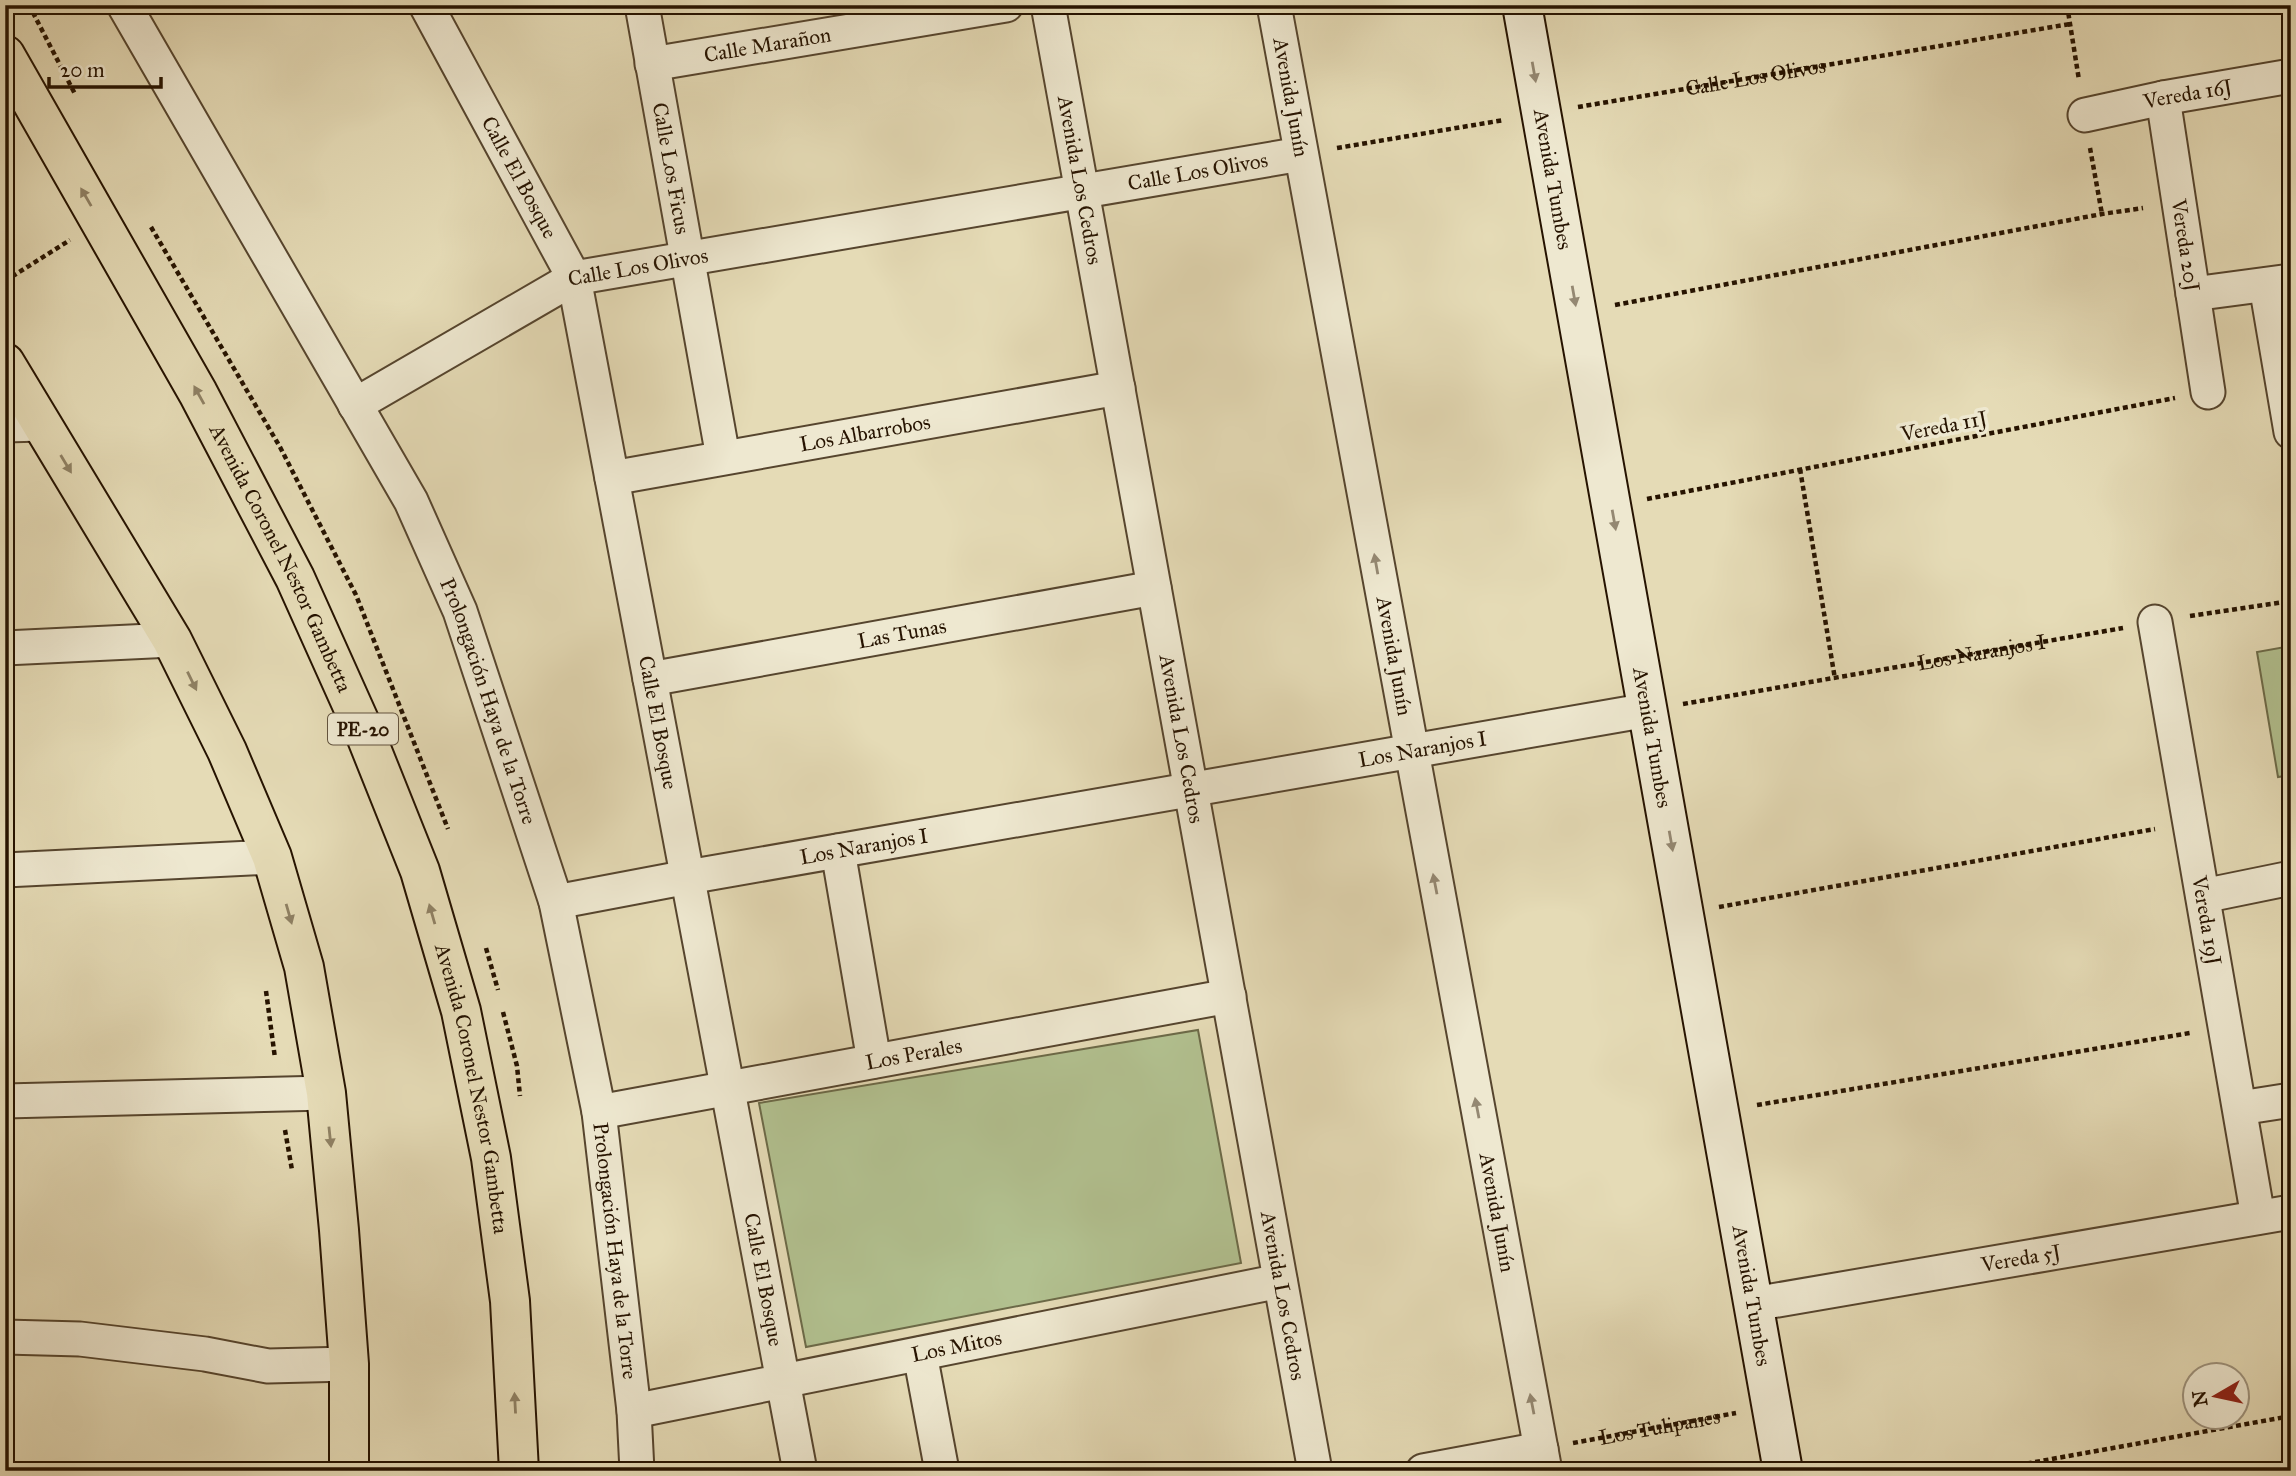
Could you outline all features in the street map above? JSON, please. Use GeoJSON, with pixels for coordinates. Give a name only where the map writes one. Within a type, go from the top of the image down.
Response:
{"type":"FeatureCollection","features":[{"type":"Feature","properties":{"kind":"highway","name":"Avenida Coronel Nestor Gambetta"},"geometry":{"type":"LineString","coordinates":[[5,55],[198,393],[295,578],[366,736],[420,872],[461,1011],[491,1158],[510,1301],[519,1471]]}},
{"type":"Feature","properties":{"kind":"highway"},"geometry":{"type":"LineString","coordinates":[[5,363],[24,424],[172,640],[227,751],[272,857],[304,967],[326,1093],[349,1364],[349,1471]]}},
{"type":"Feature","properties":{"kind":"street","name":"Prolongación Haya de la Torre"},"geometry":{"type":"LineString","coordinates":[[124,5],[411,501],[460,611],[556,902],[599,1112],[634,1411],[637,1471]]}},
{"type":"Feature","properties":{"kind":"street","name":"Calle El Bosque"},"geometry":{"type":"LineString","coordinates":[[426,5],[574,278],[800,1471]]}},
{"type":"Feature","properties":{"kind":"street","name":"Calle Los Ficus"},"geometry":{"type":"LineString","coordinates":[[642,5],[723,457]]}},
{"type":"Feature","properties":{"kind":"street","name":"Calle Marañon"},"geometry":{"type":"LineString","coordinates":[[652,64],[1006,5]]}},
{"type":"Feature","properties":{"kind":"street","name":"Avenida Los Cedros"},"geometry":{"type":"LineString","coordinates":[[1048,5],[1315,1471]]}},
{"type":"Feature","properties":{"kind":"street","name":"Avenida Junín"},"geometry":{"type":"LineString","coordinates":[[1274,5],[1543,1460]]}},
{"type":"Feature","properties":{"kind":"street","name":"Avenida Tumbes"},"geometry":{"type":"LineString","coordinates":[[1522,5],[1783,1471]]}},
{"type":"Feature","properties":{"kind":"street","name":"Vereda 16J"},"geometry":{"type":"LineString","coordinates":[[2085,115],[2163,98],[2291,76]]}},
{"type":"Feature","properties":{"kind":"street","name":"Vereda 20J"},"geometry":{"type":"LineString","coordinates":[[2163,98],[2208,391]]}},
{"type":"Feature","properties":{"kind":"street","name":"Calle Los Olivos"},"geometry":{"type":"LineString","coordinates":[[355,405],[574,278],[1301,154]]}},
{"type":"Feature","properties":{"kind":"street"},"geometry":{"type":"LineString","coordinates":[[2193,294],[2279,283],[2291,432]]}},
{"type":"Feature","properties":{"kind":"street","name":"Los Albarrobos"},"geometry":{"type":"LineString","coordinates":[[612,478],[1118,388]]}},
{"type":"Feature","properties":{"kind":"street","name":"Las Tunas"},"geometry":{"type":"LineString","coordinates":[[650,679],[1154,588]]}},
{"type":"Feature","properties":{"kind":"street","name":"Vereda 19J"},"geometry":{"type":"LineString","coordinates":[[2155,622],[2258,1217]]}},
{"type":"Feature","properties":{"kind":"street"},"geometry":{"type":"LineString","coordinates":[[5,648],[172,640]]}},
{"type":"Feature","properties":{"kind":"street","name":"Los Naranjos I"},"geometry":{"type":"LineString","coordinates":[[556,902],[1648,710]]}},
{"type":"Feature","properties":{"kind":"street"},"geometry":{"type":"LineString","coordinates":[[838,851],[874,1061]]}},
{"type":"Feature","properties":{"kind":"street"},"geometry":{"type":"LineString","coordinates":[[5,870],[272,857]]}},
{"type":"Feature","properties":{"kind":"street"},"geometry":{"type":"LineString","coordinates":[[2203,896],[2291,878]]}},
{"type":"Feature","properties":{"kind":"street","name":"Los Perales"},"geometry":{"type":"LineString","coordinates":[[599,1112],[1229,996]]}},
{"type":"Feature","properties":{"kind":"street"},"geometry":{"type":"LineString","coordinates":[[5,1101],[326,1093]]}},
{"type":"Feature","properties":{"kind":"street"},"geometry":{"type":"LineString","coordinates":[[2240,1108],[2291,1100]]}},
{"type":"Feature","properties":{"kind":"street","name":"Vereda 5J"},"geometry":{"type":"LineString","coordinates":[[1754,1304],[2291,1212]]}},
{"type":"Feature","properties":{"kind":"street","name":"Los Mitos"},"geometry":{"type":"LineString","coordinates":[[634,1411],[1280,1282]]}},
{"type":"Feature","properties":{"kind":"street"},"geometry":{"type":"LineString","coordinates":[[5,1336],[93,1341],[205,1354],[268,1366],[349,1364]]}},
{"type":"Feature","properties":{"kind":"street"},"geometry":{"type":"LineString","coordinates":[[920,1354],[942,1471]]}},
{"type":"Feature","properties":{"kind":"street"},"geometry":{"type":"LineString","coordinates":[[1423,1471],[1543,1460]]}},
{"type":"Feature","properties":{"kind":"path","name":"Calle Los Olivos"},"geometry":{"type":"LineString","coordinates":[[1301,154],[2070,24]]}},
{"type":"Feature","properties":{"kind":"path"},"geometry":{"type":"LineString","coordinates":[[1577,312],[2102,214],[2179,203]]}},
{"type":"Feature","properties":{"kind":"path"},"geometry":{"type":"LineString","coordinates":[[5,281],[100,222]]}},
{"type":"Feature","properties":{"kind":"path","name":"Vereda 11J"},"geometry":{"type":"LineString","coordinates":[[1611,506],[2208,391]]}},
{"type":"Feature","properties":{"kind":"path"},"geometry":{"type":"LineString","coordinates":[[1800,469],[1835,678]]}},
{"type":"Feature","properties":{"kind":"path","name":"Los Naranjos I"},"geometry":{"type":"LineString","coordinates":[[1648,710],[2291,601]]}},
{"type":"Feature","properties":{"kind":"path"},"geometry":{"type":"LineString","coordinates":[[1684,913],[2190,823]]}},
{"type":"Feature","properties":{"kind":"path"},"geometry":{"type":"LineString","coordinates":[[1719,1112],[2226,1027]]}},
{"type":"Feature","properties":{"kind":"path","name":"Los Tulipanes"},"geometry":{"type":"LineString","coordinates":[[1543,1460],[1772,1406]]}},
{"type":"Feature","properties":{"kind":"path"},"geometry":{"type":"LineString","coordinates":[[1985,1471],[2291,1416]]}},
{"type":"Feature","properties":{"kind":"green space"},"geometry":{"type":"Polygon","coordinates":[[[2291,646],[2291,775],[2278,777],[2257,652],[2291,646]]]}},
{"type":"Feature","properties":{"kind":"green space"},"geometry":{"type":"Polygon","coordinates":[[[1198,1030],[1241,1263],[806,1347],[759,1103],[1198,1030]]]}}]}
